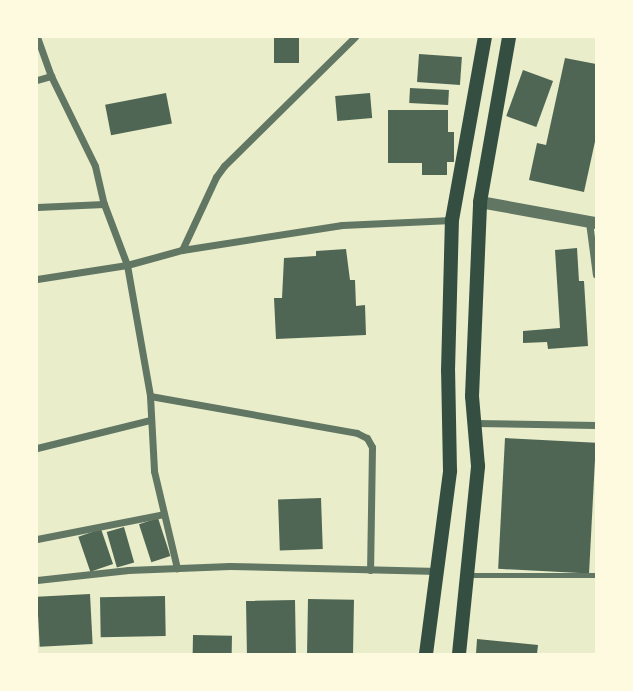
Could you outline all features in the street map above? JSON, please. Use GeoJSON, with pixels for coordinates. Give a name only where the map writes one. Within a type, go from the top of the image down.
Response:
{"type":"FeatureCollection","features":[{"type":"Feature","properties":{"kind":"main road"},"geometry":{"type":"LineString","coordinates":[[426,654],[450,471],[448,371],[452,220],[485,37]]}},
{"type":"Feature","properties":{"kind":"main road"},"geometry":{"type":"LineString","coordinates":[[459,654],[478,466],[472,396],[480,202],[509,37]]}},
{"type":"Feature","properties":{"kind":"street"},"geometry":{"type":"LineString","coordinates":[[37,37],[51,76],[95,166],[104,204],[127,265],[150,396],[154,471],[177,568]]}},
{"type":"Feature","properties":{"kind":"street"},"geometry":{"type":"LineString","coordinates":[[182,250],[224,166],[355,37]]}},
{"type":"Feature","properties":{"kind":"street"},"geometry":{"type":"LineString","coordinates":[[37,80],[51,76]]}},
{"type":"Feature","properties":{"kind":"street"},"geometry":{"type":"LineString","coordinates":[[480,202],[592,222],[596,275]]}},
{"type":"Feature","properties":{"kind":"street"},"geometry":{"type":"LineString","coordinates":[[37,207],[104,204]]}},
{"type":"Feature","properties":{"kind":"street"},"geometry":{"type":"LineString","coordinates":[[37,279],[127,265],[182,250],[342,225],[452,220]]}},
{"type":"Feature","properties":{"kind":"street"},"geometry":{"type":"LineString","coordinates":[[150,396],[358,433],[367,438],[372,447],[370,570]]}},
{"type":"Feature","properties":{"kind":"street"},"geometry":{"type":"LineString","coordinates":[[37,448],[150,420]]}},
{"type":"Feature","properties":{"kind":"street"},"geometry":{"type":"LineString","coordinates":[[474,423],[596,425]]}},
{"type":"Feature","properties":{"kind":"street"},"geometry":{"type":"LineString","coordinates":[[37,539],[164,514]]}},
{"type":"Feature","properties":{"kind":"street"},"geometry":{"type":"LineString","coordinates":[[37,580],[230,566],[439,571]]}},
{"type":"Feature","properties":{"kind":"lane"},"geometry":{"type":"LineString","coordinates":[[469,575],[596,575]]}},
{"type":"Feature","properties":{"kind":"building"},"geometry":{"type":"Polygon","coordinates":[[[274,37],[299,37],[299,63],[274,63],[274,37]]]}},
{"type":"Feature","properties":{"kind":"building"},"geometry":{"type":"Polygon","coordinates":[[[419,54],[462,57],[460,85],[417,82],[419,54]]]}},
{"type":"Feature","properties":{"kind":"building"},"geometry":{"type":"Polygon","coordinates":[[[565,58],[596,64],[596,137],[584,192],[529,180],[537,143],[546,145],[565,58]]]}},
{"type":"Feature","properties":{"kind":"building"},"geometry":{"type":"Polygon","coordinates":[[[523,70],[553,81],[536,127],[506,116],[523,70]]]}},
{"type":"Feature","properties":{"kind":"building"},"geometry":{"type":"Polygon","coordinates":[[[410,88],[449,90],[448,105],[409,103],[410,88]]]}},
{"type":"Feature","properties":{"kind":"building"},"geometry":{"type":"Polygon","coordinates":[[[166,93],[172,123],[111,135],[105,105],[166,93]]]}},
{"type":"Feature","properties":{"kind":"building"},"geometry":{"type":"Polygon","coordinates":[[[370,93],[372,118],[337,121],[335,96],[370,93]]]}},
{"type":"Feature","properties":{"kind":"building"},"geometry":{"type":"Polygon","coordinates":[[[388,110],[448,110],[448,132],[454,132],[454,162],[447,162],[447,175],[422,175],[422,163],[388,163],[388,110]]]}},
{"type":"Feature","properties":{"kind":"building"},"geometry":{"type":"Polygon","coordinates":[[[577,248],[579,281],[584,281],[588,346],[548,349],[547,342],[523,343],[523,331],[560,328],[555,250],[577,248]]]}},
{"type":"Feature","properties":{"kind":"building"},"geometry":{"type":"Polygon","coordinates":[[[346,249],[350,280],[355,280],[356,306],[365,305],[366,335],[276,339],[274,298],[282,298],[284,258],[316,256],[316,251],[346,249]]]}},
{"type":"Feature","properties":{"kind":"building"},"geometry":{"type":"Polygon","coordinates":[[[505,438],[596,443],[589,574],[498,569],[505,438]]]}},
{"type":"Feature","properties":{"kind":"building"},"geometry":{"type":"Polygon","coordinates":[[[321,498],[323,549],[280,550],[278,500],[321,498]]]}},
{"type":"Feature","properties":{"kind":"building"},"geometry":{"type":"Polygon","coordinates":[[[158,518],[170,556],[151,562],[139,524],[158,518]]]}},
{"type":"Feature","properties":{"kind":"building"},"geometry":{"type":"Polygon","coordinates":[[[124,527],[134,563],[117,568],[107,532],[124,527]]]}},
{"type":"Feature","properties":{"kind":"building"},"geometry":{"type":"Polygon","coordinates":[[[101,529],[113,564],[90,572],[78,537],[101,529]]]}},
{"type":"Feature","properties":{"kind":"building"},"geometry":{"type":"Polygon","coordinates":[[[90,594],[93,644],[40,647],[37,597],[90,594]]]}},
{"type":"Feature","properties":{"kind":"building"},"geometry":{"type":"Polygon","coordinates":[[[165,596],[166,636],[101,637],[100,597],[165,596]]]}},
{"type":"Feature","properties":{"kind":"building"},"geometry":{"type":"Polygon","coordinates":[[[308,599],[354,600],[353,654],[307,654],[308,599]]]}},
{"type":"Feature","properties":{"kind":"building"},"geometry":{"type":"Polygon","coordinates":[[[295,600],[296,654],[247,654],[246,601],[295,600]]]}},
{"type":"Feature","properties":{"kind":"building"},"geometry":{"type":"Polygon","coordinates":[[[193,635],[232,636],[232,654],[193,654],[193,635]]]}},
{"type":"Feature","properties":{"kind":"building"},"geometry":{"type":"Polygon","coordinates":[[[477,639],[538,645],[537,654],[476,654],[477,639]]]}}]}
